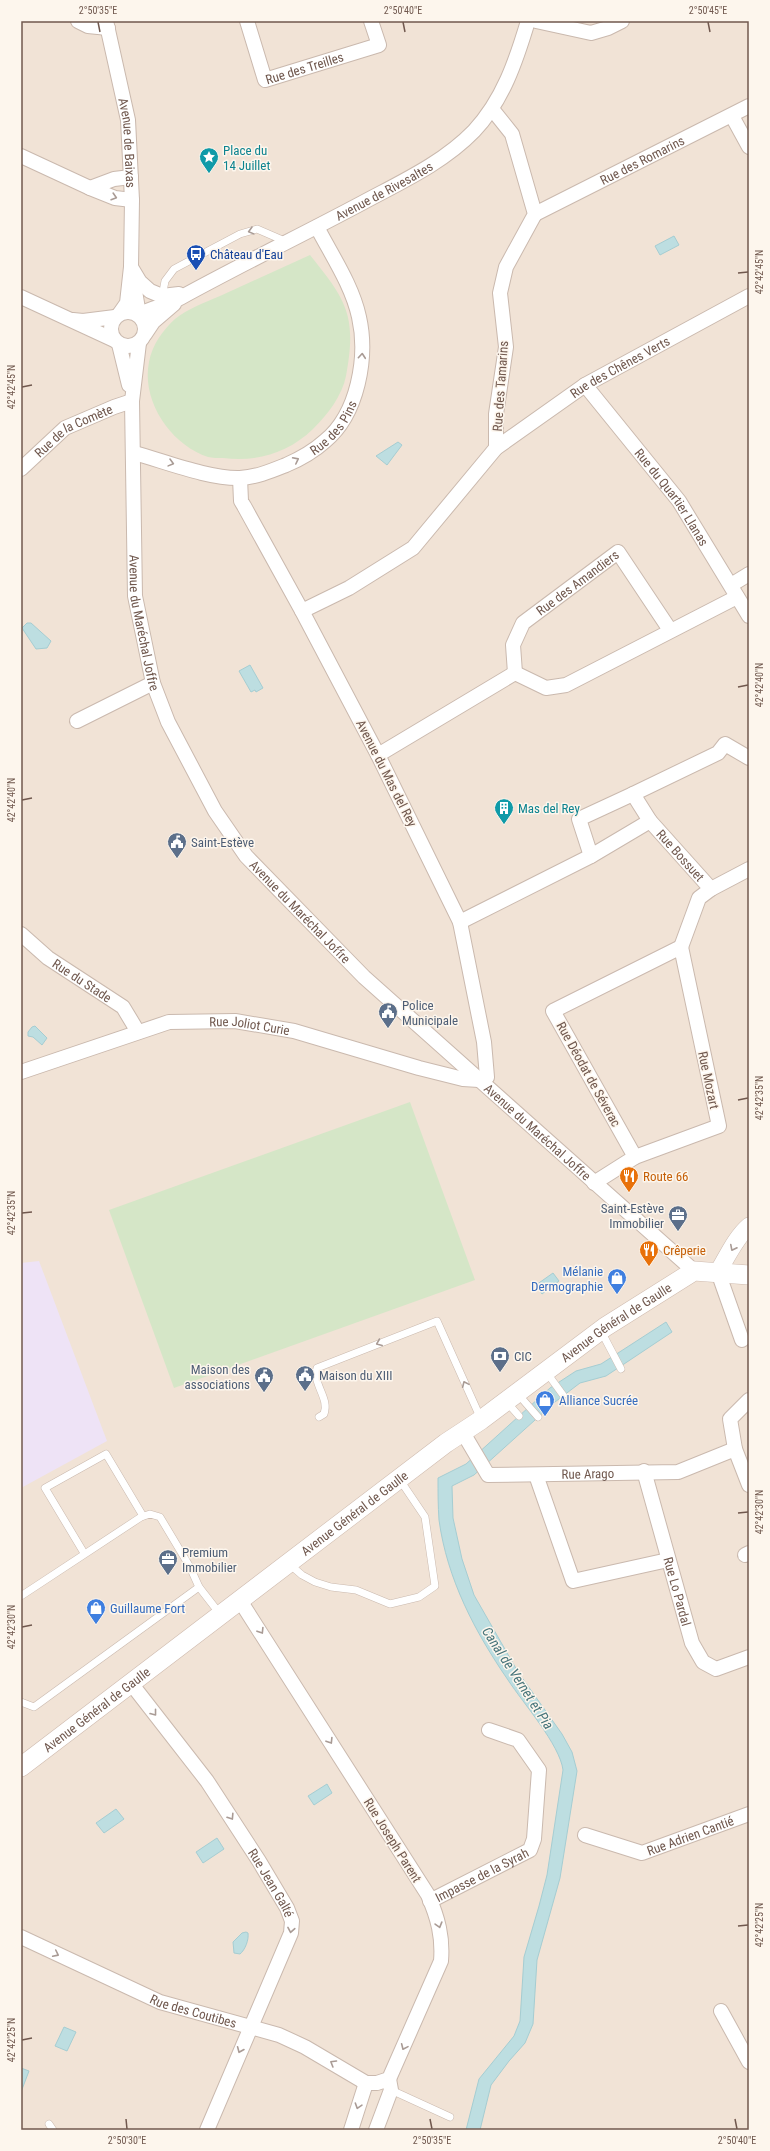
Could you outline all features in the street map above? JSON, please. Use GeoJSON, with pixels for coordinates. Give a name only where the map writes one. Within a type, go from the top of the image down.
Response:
{"type":"FeatureCollection","features":[{"type":"Feature","properties":{"kind":"main road"},"geometry":{"type":"LineString","coordinates":[[694,1270],[749,1275]]}},
{"type":"Feature","properties":{"kind":"main road","name":"Avenue Général de Gaulle"},"geometry":{"type":"LineString","coordinates":[[21,1767],[239,1598],[462,1430],[517,1400],[550,1377],[601,1330],[694,1270]]}},
{"type":"Feature","properties":{"kind":"street"},"geometry":{"type":"LineString","coordinates":[[78,21],[88,26],[107,25]]}},
{"type":"Feature","properties":{"kind":"street","name":"Rue des Treilles"},"geometry":{"type":"LineString","coordinates":[[247,21],[265,80],[379,45],[371,21]]}},
{"type":"Feature","properties":{"kind":"street","name":"Avenue de Rivesaltes"},"geometry":{"type":"LineString","coordinates":[[142,338],[153,322],[184,296],[412,176],[453,150],[474,131],[492,109],[508,80],[518,55],[528,21]]}},
{"type":"Feature","properties":{"kind":"street"},"geometry":{"type":"LineString","coordinates":[[536,21],[591,32],[608,28],[622,21]]}},
{"type":"Feature","properties":{"kind":"street","name":"Avenue de Baixas"},"geometry":{"type":"LineString","coordinates":[[107,25],[128,120],[132,200],[131,267],[127,303],[118,315]]}},
{"type":"Feature","properties":{"kind":"street","name":"Rue des Romarins"},"geometry":{"type":"LineString","coordinates":[[535,214],[732,116],[749,106]]}},
{"type":"Feature","properties":{"kind":"street"},"geometry":{"type":"LineString","coordinates":[[492,109],[512,134],[535,214]]}},
{"type":"Feature","properties":{"kind":"street"},"geometry":{"type":"LineString","coordinates":[[732,116],[749,148]]}},
{"type":"Feature","properties":{"kind":"street"},"geometry":{"type":"LineString","coordinates":[[21,156],[115,198],[132,200]]}},
{"type":"Feature","properties":{"kind":"street"},"geometry":{"type":"LineString","coordinates":[[90,188],[114,179],[131,177]]}},
{"type":"Feature","properties":{"kind":"street","name":"Rue des Tamarins"},"geometry":{"type":"LineString","coordinates":[[302,611],[349,588],[413,548],[496,448],[496,414],[506,348],[500,293],[506,267],[535,214]]}},
{"type":"Feature","properties":{"kind":"street","name":"Rue des Pins"},"geometry":{"type":"LineString","coordinates":[[134,453],[218,476],[240,478],[265,474],[298,459],[326,440],[343,419],[359,382],[363,351],[359,317],[350,288],[317,227]]}},
{"type":"Feature","properties":{"kind":"street"},"geometry":{"type":"LineString","coordinates":[[131,267],[140,282],[159,302]]}},
{"type":"Feature","properties":{"kind":"street","name":"Avenue de Baixas"},"geometry":{"type":"LineString","coordinates":[[131,267],[139,316]]}},
{"type":"Feature","properties":{"kind":"street"},"geometry":{"type":"LineString","coordinates":[[139,316],[159,302],[184,296]]}},
{"type":"Feature","properties":{"kind":"street","name":"Rue des Chênes Verts"},"geometry":{"type":"LineString","coordinates":[[496,448],[585,385],[749,296]]}},
{"type":"Feature","properties":{"kind":"street"},"geometry":{"type":"LineString","coordinates":[[21,297],[67,319],[117,342],[129,346],[142,338],[144,324],[139,316],[133,312],[83,321],[67,319]]}},
{"type":"Feature","properties":{"kind":"street"},"geometry":{"type":"LineString","coordinates":[[117,342],[110,331],[118,315]]}},
{"type":"Feature","properties":{"kind":"street","name":"Avenue du Maréchal Joffre"},"geometry":{"type":"LineString","coordinates":[[142,338],[132,401],[135,596],[153,682],[168,722],[215,811],[246,856],[364,977],[594,1183],[694,1270]]}},
{"type":"Feature","properties":{"kind":"street","name":"Avenue du Maréchal Joffre"},"geometry":{"type":"LineString","coordinates":[[117,342],[132,401]]}},
{"type":"Feature","properties":{"kind":"street","name":"Rue du Quartier Llanas"},"geometry":{"type":"LineString","coordinates":[[585,385],[679,501],[749,616]]}},
{"type":"Feature","properties":{"kind":"street","name":"Rue de la Comète"},"geometry":{"type":"LineString","coordinates":[[21,469],[65,428],[114,406],[132,401]]}},
{"type":"Feature","properties":{"kind":"street","name":"Avenue du Mas del Rey"},"geometry":{"type":"LineString","coordinates":[[240,478],[241,501],[302,611],[378,755],[460,922],[484,1042],[487,1077],[479,1080]]}},
{"type":"Feature","properties":{"kind":"street","name":"Rue des Amandiers"},"geometry":{"type":"LineString","coordinates":[[515,673],[513,645],[522,623],[618,552],[670,630]]}},
{"type":"Feature","properties":{"kind":"street"},"geometry":{"type":"LineString","coordinates":[[378,755],[515,673],[546,688],[566,685],[670,630],[734,591],[749,574]]}},
{"type":"Feature","properties":{"kind":"street"},"geometry":{"type":"LineString","coordinates":[[76,721],[153,682]]}},
{"type":"Feature","properties":{"kind":"street"},"geometry":{"type":"LineString","coordinates":[[591,856],[579,819],[718,754],[725,744],[749,758]]}},
{"type":"Feature","properties":{"kind":"street","name":"Rue Bossuet"},"geometry":{"type":"LineString","coordinates":[[633,794],[650,821],[711,889]]}},
{"type":"Feature","properties":{"kind":"street"},"geometry":{"type":"LineString","coordinates":[[460,922],[591,856],[650,821]]}},
{"type":"Feature","properties":{"kind":"street"},"geometry":{"type":"LineString","coordinates":[[681,947],[699,898],[711,889],[749,869]]}},
{"type":"Feature","properties":{"kind":"street","name":"Rue du Stade"},"geometry":{"type":"LineString","coordinates":[[21,934],[48,958],[123,1008],[138,1032]]}},
{"type":"Feature","properties":{"kind":"street","name":"Rue Mozart"},"geometry":{"type":"LineString","coordinates":[[636,1157],[719,1126],[681,947]]}},
{"type":"Feature","properties":{"kind":"street","name":"Rue Déodat de Séverac"},"geometry":{"type":"LineString","coordinates":[[636,1157],[553,1011],[681,947]]}},
{"type":"Feature","properties":{"kind":"street","name":"Rue Joliot Curie"},"geometry":{"type":"LineString","coordinates":[[21,1072],[169,1022],[236,1021],[294,1031],[419,1068],[479,1080]]}},
{"type":"Feature","properties":{"kind":"street"},"geometry":{"type":"LineString","coordinates":[[594,1183],[636,1157]]}},
{"type":"Feature","properties":{"kind":"street"},"geometry":{"type":"LineString","coordinates":[[742,1340],[718,1272],[734,1248],[739,1234],[749,1226]]}},
{"type":"Feature","properties":{"kind":"street"},"geometry":{"type":"LineString","coordinates":[[749,1400],[730,1419],[749,1485]]}},
{"type":"Feature","properties":{"kind":"street","name":"Rue Arago"},"geometry":{"type":"LineString","coordinates":[[462,1430],[488,1476],[644,1471],[678,1472],[741,1457]]}},
{"type":"Feature","properties":{"kind":"street","name":"Rue Lo Pardal"},"geometry":{"type":"LineString","coordinates":[[644,1471],[692,1643],[703,1662],[716,1669],[749,1657]]}},
{"type":"Feature","properties":{"kind":"street"},"geometry":{"type":"LineString","coordinates":[[536,1475],[573,1581],[668,1560]]}},
{"type":"Feature","properties":{"kind":"street","name":"Rue Joseph Parent"},"geometry":{"type":"LineString","coordinates":[[239,1598],[430,1901],[443,1941],[442,1961],[390,2085],[376,2130]]}},
{"type":"Feature","properties":{"kind":"street","name":"Rue Jean Galté"},"geometry":{"type":"LineString","coordinates":[[130,1682],[207,1781],[263,1868],[287,1908],[292,1921],[291,1933],[250,2026],[207,2130]]}},
{"type":"Feature","properties":{"kind":"street","name":"Impasse de la Syrah"},"geometry":{"type":"LineString","coordinates":[[430,1901],[530,1850],[534,1839],[539,1770],[518,1740],[489,1730]]}},
{"type":"Feature","properties":{"kind":"street","name":"Rue Adrien Cantié"},"geometry":{"type":"LineString","coordinates":[[586,1835],[642,1853],[749,1814]]}},
{"type":"Feature","properties":{"kind":"street","name":"Rue des Coutibes"},"geometry":{"type":"LineString","coordinates":[[21,1937],[160,2002],[279,2034],[366,2082]]}},
{"type":"Feature","properties":{"kind":"street"},"geometry":{"type":"LineString","coordinates":[[721,2011],[749,2062]]}},
{"type":"Feature","properties":{"kind":"street"},"geometry":{"type":"LineString","coordinates":[[351,2130],[366,2082],[390,2085]]}},
{"type":"Feature","properties":{"kind":"lane"},"geometry":{"type":"LineString","coordinates":[[159,302],[165,281],[174,269],[240,234],[257,229],[287,242]]}},
{"type":"Feature","properties":{"kind":"lane"},"geometry":{"type":"LineString","coordinates":[[319,1417],[324,1414],[326,1408],[315,1375],[317,1368],[437,1322],[481,1420]]}},
{"type":"Feature","properties":{"kind":"lane"},"geometry":{"type":"LineString","coordinates":[[601,1330],[621,1369]]}},
{"type":"Feature","properties":{"kind":"lane"},"geometry":{"type":"LineString","coordinates":[[550,1377],[563,1395]]}},
{"type":"Feature","properties":{"kind":"lane"},"geometry":{"type":"LineString","coordinates":[[517,1400],[519,1416]]}},
{"type":"Feature","properties":{"kind":"lane"},"geometry":{"type":"LineString","coordinates":[[517,1400],[538,1417]]}},
{"type":"Feature","properties":{"kind":"lane"},"geometry":{"type":"LineString","coordinates":[[84,1554],[45,1488],[106,1454],[143,1516]]}},
{"type":"Feature","properties":{"kind":"lane"},"geometry":{"type":"LineString","coordinates":[[287,1562],[302,1575],[315,1582],[331,1587],[356,1590],[390,1604],[419,1597],[435,1586],[425,1517],[398,1478]]}},
{"type":"Feature","properties":{"kind":"lane"},"geometry":{"type":"LineString","coordinates":[[21,1596],[143,1516],[150,1514],[160,1517],[190,1567],[200,1587],[220,1614]]}},
{"type":"Feature","properties":{"kind":"lane"},"geometry":{"type":"LineString","coordinates":[[21,1702],[34,1707],[200,1587]]}},
{"type":"Feature","properties":{"kind":"lane"},"geometry":{"type":"LineString","coordinates":[[390,2085],[450,2117]]}},
{"type":"Feature","properties":{"kind":"shaded area"},"geometry":{"type":"Polygon","coordinates":[[[21,21],[749,21],[749,2130],[21,2130],[21,21]]]}},
{"type":"Feature","properties":{"kind":"shaded area"},"geometry":{"type":"Polygon","coordinates":[[[39,1261],[107,1441],[21,1488],[21,1263],[39,1261]]]}},
{"type":"Feature","properties":{"kind":"green space"},"geometry":{"type":"Polygon","coordinates":[[[310,255],[341,298],[349,323],[350,338],[346,376],[338,398],[334,404],[313,429],[293,444],[272,454],[248,459],[208,457],[182,443],[162,420],[154,406],[150,392],[148,377],[150,356],[162,333],[175,319],[185,312],[310,255]]]}},
{"type":"Feature","properties":{"kind":"green space"},"geometry":{"type":"Polygon","coordinates":[[[410,1102],[475,1280],[174,1388],[109,1210],[410,1102]]]}},
{"type":"Feature","properties":{"kind":"water"},"geometry":{"type":"Polygon","coordinates":[[[674,236],[679,245],[660,255],[655,246],[674,236]]]}},
{"type":"Feature","properties":{"kind":"water"},"geometry":{"type":"Polygon","coordinates":[[[398,442],[402,445],[387,465],[376,456],[398,442]]]}},
{"type":"Feature","properties":{"kind":"water"},"geometry":{"type":"Polygon","coordinates":[[[27,623],[31,623],[51,641],[47,648],[36,649],[22,628],[27,623]]]}},
{"type":"Feature","properties":{"kind":"water"},"geometry":{"type":"Polygon","coordinates":[[[250,665],[263,688],[256,692],[255,690],[251,692],[239,671],[250,665]]]}},
{"type":"Feature","properties":{"kind":"water"},"geometry":{"type":"Polygon","coordinates":[[[35,1026],[47,1038],[42,1045],[33,1037],[28,1036],[28,1032],[35,1026]]]}},
{"type":"Feature","properties":{"kind":"water"},"geometry":{"type":"Polygon","coordinates":[[[553,1273],[559,1281],[542,1294],[536,1285],[553,1273]]]}},
{"type":"Feature","properties":{"kind":"water","name":"Canal de Vernet et Pia"},"geometry":{"type":"Polygon","coordinates":[[[666,1322],[672,1332],[606,1376],[580,1383],[555,1402],[474,1475],[452,1486],[453,1518],[462,1559],[474,1595],[518,1672],[562,1734],[572,1752],[577,1771],[560,1878],[537,1960],[533,2024],[525,2043],[491,2085],[480,2130],[466,2130],[479,2079],[514,2036],[520,2021],[524,1957],[547,1875],[563,1770],[555,1749],[548,1737],[484,1643],[464,1604],[443,1542],[439,1520],[438,1478],[466,1464],[550,1388],[576,1371],[601,1364],[666,1322]]]}},
{"type":"Feature","properties":{"kind":"water"},"geometry":{"type":"Polygon","coordinates":[[[327,1784],[332,1793],[314,1805],[308,1796],[327,1784]]]}},
{"type":"Feature","properties":{"kind":"water"},"geometry":{"type":"Polygon","coordinates":[[[116,1809],[124,1819],[104,1833],[96,1823],[116,1809]]]}},
{"type":"Feature","properties":{"kind":"water"},"geometry":{"type":"Polygon","coordinates":[[[217,1838],[224,1849],[203,1863],[196,1852],[217,1838]]]}},
{"type":"Feature","properties":{"kind":"water"},"geometry":{"type":"Polygon","coordinates":[[[242,1933],[248,1933],[248,1936],[245,1947],[240,1954],[234,1953],[233,1942],[242,1933]]]}},
{"type":"Feature","properties":{"kind":"water"},"geometry":{"type":"Polygon","coordinates":[[[64,2027],[76,2032],[67,2051],[55,2046],[64,2027]]]}},
{"type":"Feature","properties":{"kind":"water"},"geometry":{"type":"Polygon","coordinates":[[[21,2068],[29,2071],[21,2092],[21,2068]]]}},
{"type":"Feature","properties":{"kind":"place","name":"Place du 14 Juillet"},"geometry":{"type":"Point","coordinates":[209,174]}},
{"type":"Feature","properties":{"kind":"place","name":"Château d'Eau"},"geometry":{"type":"Point","coordinates":[196,271]}},
{"type":"Feature","properties":{"kind":"place","name":"Mas del Rey"},"geometry":{"type":"Point","coordinates":[504,825]}},
{"type":"Feature","properties":{"kind":"place","name":"Saint-Estève"},"geometry":{"type":"Point","coordinates":[177,859]}},
{"type":"Feature","properties":{"kind":"place","name":"Police Municipale"},"geometry":{"type":"Point","coordinates":[388,1029]}},
{"type":"Feature","properties":{"kind":"place","name":"Route 66"},"geometry":{"type":"Point","coordinates":[629,1193]}},
{"type":"Feature","properties":{"kind":"place","name":"Saint-Estève Immobilier"},"geometry":{"type":"Point","coordinates":[678,1232]}},
{"type":"Feature","properties":{"kind":"place","name":"Crêperie"},"geometry":{"type":"Point","coordinates":[649,1267]}},
{"type":"Feature","properties":{"kind":"place","name":"Mélanie Dermographie"},"geometry":{"type":"Point","coordinates":[617,1295]}},
{"type":"Feature","properties":{"kind":"place","name":"CIC"},"geometry":{"type":"Point","coordinates":[500,1373]}},
{"type":"Feature","properties":{"kind":"place","name":"Maison du XIII"},"geometry":{"type":"Point","coordinates":[305,1392]}},
{"type":"Feature","properties":{"kind":"place","name":"Maison des associations"},"geometry":{"type":"Point","coordinates":[264,1393]}},
{"type":"Feature","properties":{"kind":"place","name":"Alliance Sucrée"},"geometry":{"type":"Point","coordinates":[545,1417]}},
{"type":"Feature","properties":{"kind":"place","name":"Premium Immobilier"},"geometry":{"type":"Point","coordinates":[168,1576]}},
{"type":"Feature","properties":{"kind":"place","name":"Guillaume Fort"},"geometry":{"type":"Point","coordinates":[96,1625]}}]}
